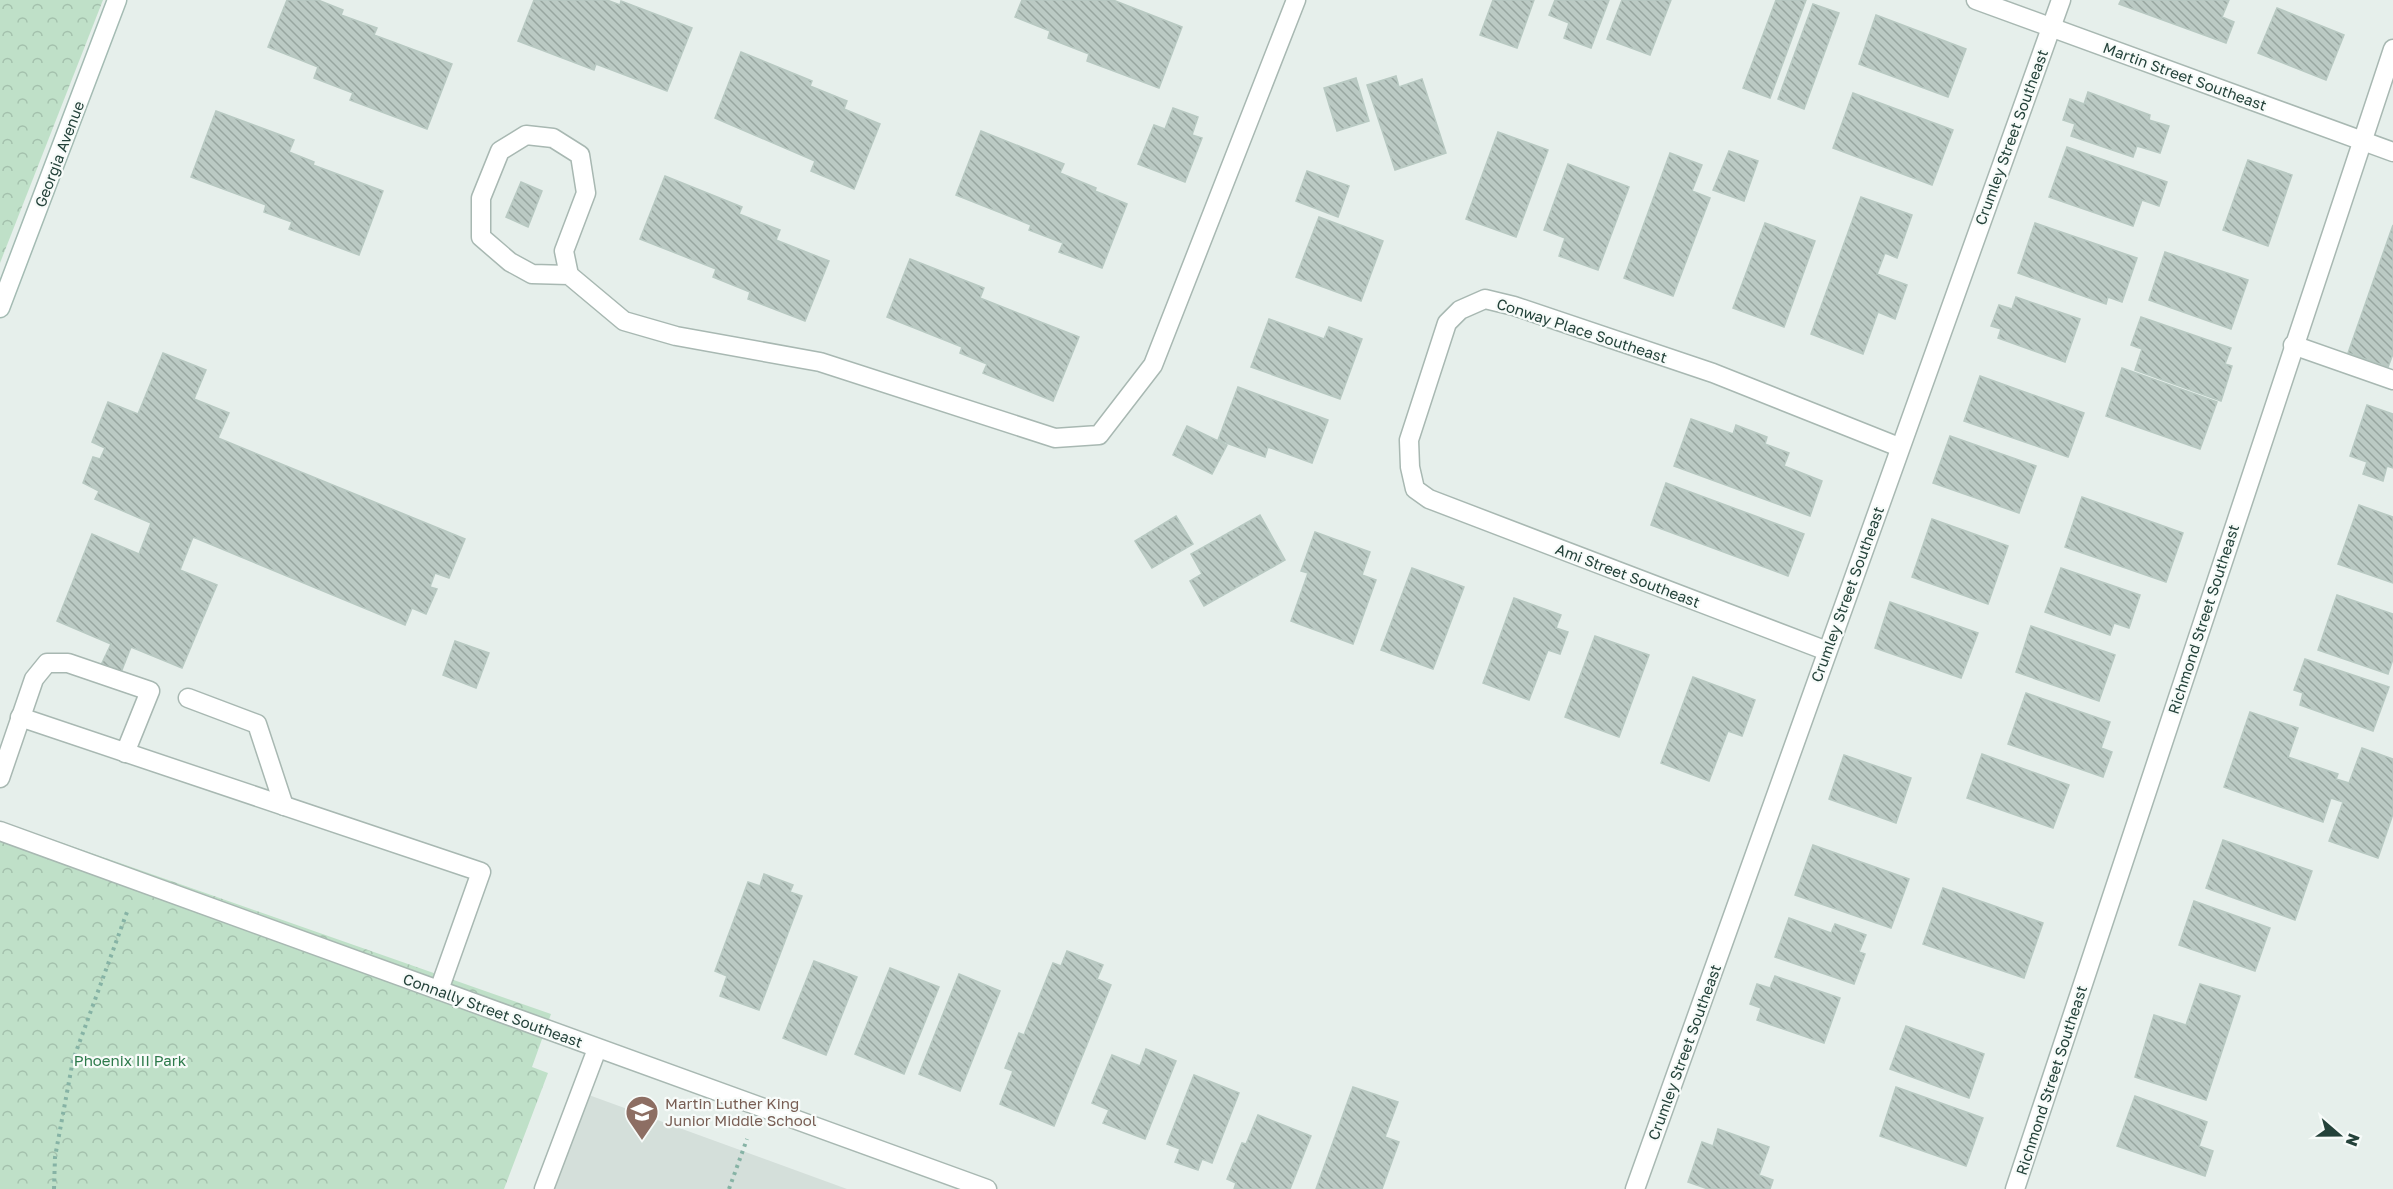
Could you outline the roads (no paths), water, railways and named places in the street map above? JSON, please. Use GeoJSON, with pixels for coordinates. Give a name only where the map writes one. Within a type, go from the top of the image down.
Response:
{"type":"FeatureCollection","features":[{"type":"Feature","properties":{"kind":"street","name":"Georgia Avenue"},"geometry":{"type":"LineString","coordinates":[[0,308],[117,0]]}},
{"type":"Feature","properties":{"kind":"street"},"geometry":{"type":"LineString","coordinates":[[568,275],[564,251],[586,193],[580,155],[553,138],[526,135],[500,151],[481,198],[481,237],[510,261],[532,274],[568,275],[624,321],[676,336],[820,362],[1055,438],[1099,435],[1153,365],[1296,0]]}},
{"type":"Feature","properties":{"kind":"street","name":"Martin Street Southeast"},"geometry":{"type":"LineString","coordinates":[[1976,0],[2393,152]]}},
{"type":"Feature","properties":{"kind":"street","name":"Crumley Street Southeast"},"geometry":{"type":"LineString","coordinates":[[1635,1189],[2061,0]]}},
{"type":"Feature","properties":{"kind":"street","name":"Richmond Street Southeast"},"geometry":{"type":"LineString","coordinates":[[2015,1189],[2393,49]]}},
{"type":"Feature","properties":{"kind":"street","name":"Conway Place Southeast"},"geometry":{"type":"LineString","coordinates":[[1430,499],[1415,489],[1410,467],[1408,440],[1448,323],[1460,310],[1485,299],[1514,306],[1713,373],[1899,447]]}},
{"type":"Feature","properties":{"kind":"street"},"geometry":{"type":"LineString","coordinates":[[2294,345],[2393,380]]}},
{"type":"Feature","properties":{"kind":"street","name":"Ami Street Southeast"},"geometry":{"type":"LineString","coordinates":[[1430,499],[1827,651]]}},
{"type":"Feature","properties":{"kind":"street"},"geometry":{"type":"LineString","coordinates":[[0,778],[34,679],[47,663],[68,663],[150,691],[125,753]]}},
{"type":"Feature","properties":{"kind":"street"},"geometry":{"type":"LineString","coordinates":[[188,698],[257,724],[284,806]]}},
{"type":"Feature","properties":{"kind":"street"},"geometry":{"type":"LineString","coordinates":[[20,717],[481,872],[439,990]]}},
{"type":"Feature","properties":{"kind":"street","name":"Connally Street Southeast"},"geometry":{"type":"LineString","coordinates":[[0,831],[987,1189]]}},
{"type":"Feature","properties":{"kind":"street"},"geometry":{"type":"LineString","coordinates":[[544,1189],[597,1049]]}},
{"type":"Feature","properties":{"kind":"place","name":"Martin Luther King Junior Middle School"},"geometry":{"type":"Point","coordinates":[642,1141]}},
{"type":"Feature","properties":{"kind":"park label","name":"Phoenix III Park"},"geometry":{"type":"Point","coordinates":[130,1060]}}]}
